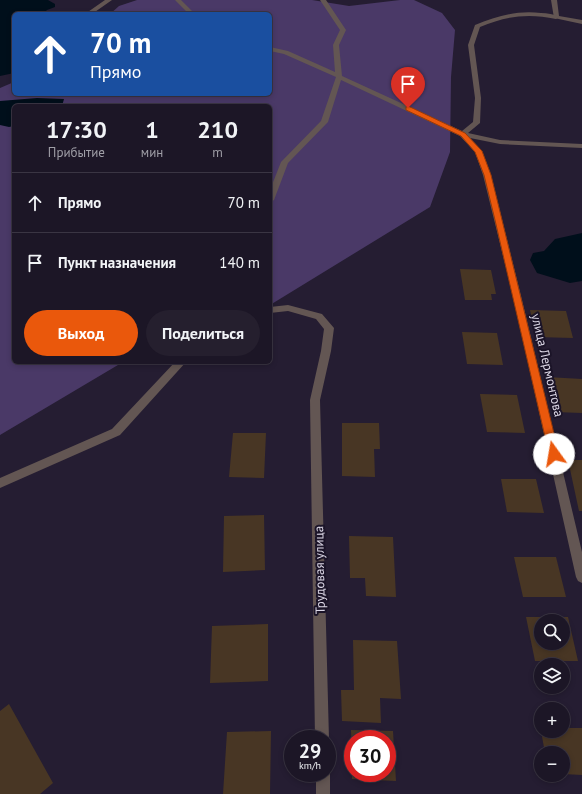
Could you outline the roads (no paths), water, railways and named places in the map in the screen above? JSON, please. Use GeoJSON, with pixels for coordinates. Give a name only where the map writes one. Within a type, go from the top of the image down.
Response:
{"type":"FeatureCollection","features":[{"type":"Feature","properties":{"kind":"street"},"geometry":{"type":"LineString","coordinates":[[91,12],[109,0]]}},
{"type":"Feature","properties":{"kind":"street"},"geometry":{"type":"LineString","coordinates":[[178,0],[190,12]]}},
{"type":"Feature","properties":{"kind":"street"},"geometry":{"type":"LineString","coordinates":[[272,195],[286,162],[324,122],[339,77],[336,46],[344,30],[323,0]]}},
{"type":"Feature","properties":{"kind":"street"},"geometry":{"type":"LineString","coordinates":[[463,134],[476,123],[478,98],[471,45],[477,26],[498,16],[517,13],[542,14],[556,17]]}},
{"type":"Feature","properties":{"kind":"street"},"geometry":{"type":"LineString","coordinates":[[272,48],[286,52],[463,134],[500,142],[582,146]]}},
{"type":"Feature","properties":{"kind":"street","name":"улица Лермонтова"},"geometry":{"type":"LineString","coordinates":[[463,134],[478,151],[487,175],[518,300],[582,577]]}},
{"type":"Feature","properties":{"kind":"street","name":"Трудовая улица"},"geometry":{"type":"LineString","coordinates":[[272,310],[288,308],[319,316],[329,328],[326,351],[315,400],[322,730]]}},
{"type":"Feature","properties":{"kind":"street"},"geometry":{"type":"LineString","coordinates":[[0,483],[116,432],[179,364]]}},
{"type":"Feature","properties":{"kind":"street"},"geometry":{"type":"LineString","coordinates":[[323,782],[323,794]]}},
{"type":"Feature","properties":{"kind":"lane"},"geometry":{"type":"LineString","coordinates":[[554,0],[556,17],[582,22]]}},
{"type":"Feature","properties":{"kind":"water"},"geometry":{"type":"Polygon","coordinates":[[[0,0],[48,0],[55,4],[55,7],[45,12],[12,12],[12,73],[0,76],[0,0]]]}},
{"type":"Feature","properties":{"kind":"water"},"geometry":{"type":"Polygon","coordinates":[[[37,98],[64,99],[63,104],[12,104],[12,126],[9,127],[0,125],[0,101],[37,98]]]}},
{"type":"Feature","properties":{"kind":"water"},"geometry":{"type":"Polygon","coordinates":[[[582,233],[582,281],[570,283],[537,273],[530,260],[533,253],[544,251],[555,239],[582,233]]]}}]}
